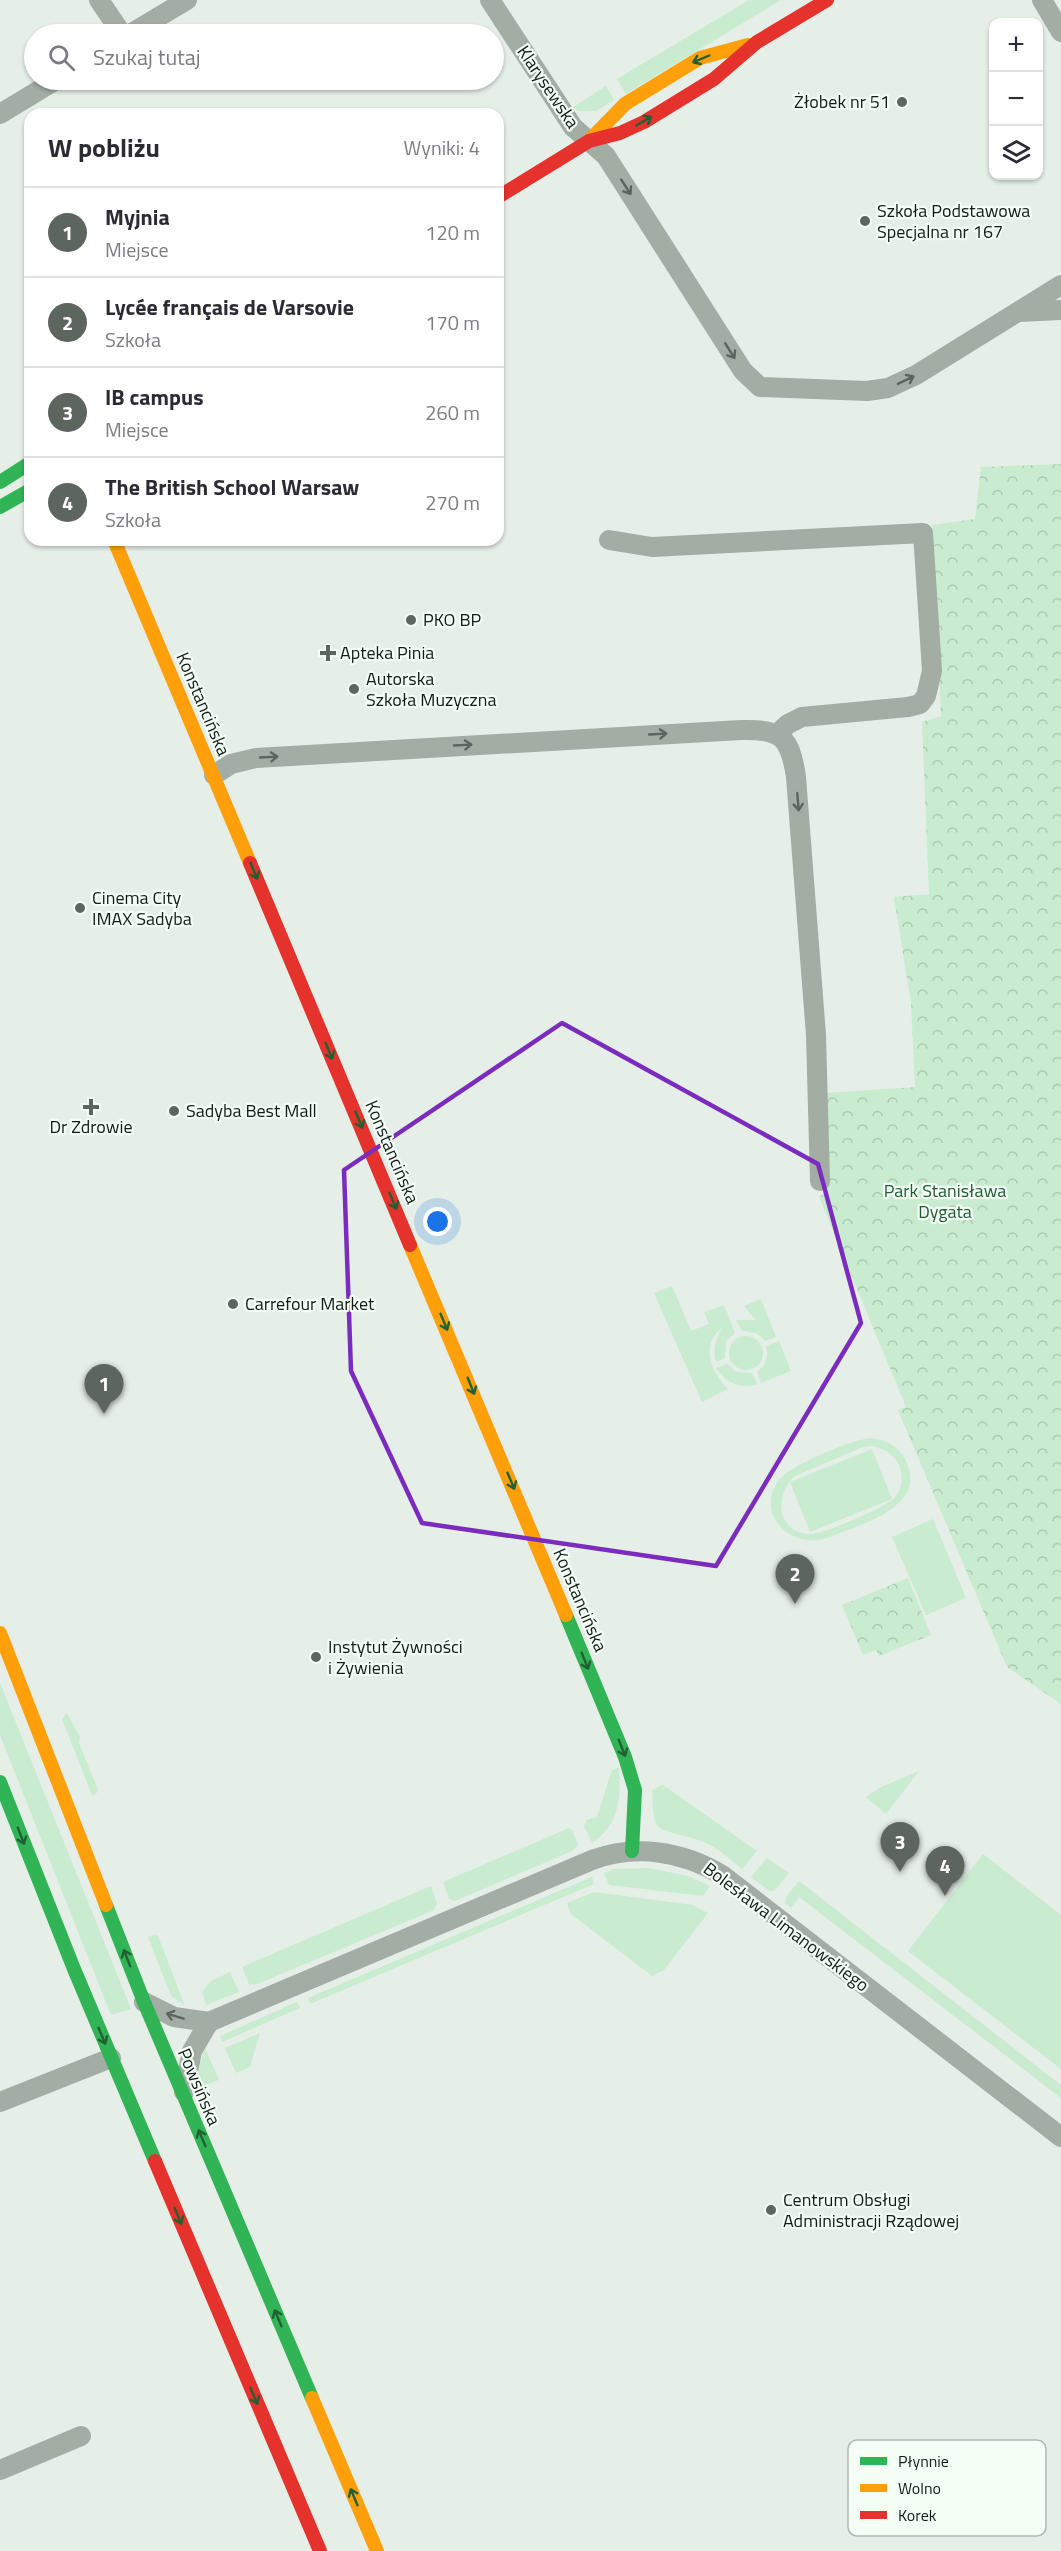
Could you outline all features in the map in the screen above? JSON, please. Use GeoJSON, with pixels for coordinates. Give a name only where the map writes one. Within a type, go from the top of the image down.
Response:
{"type":"FeatureCollection","features":[{"type":"Feature","properties":{"kind":"street"},"geometry":{"type":"LineString","coordinates":[[99,0],[115,24]]}},
{"type":"Feature","properties":{"kind":"street"},"geometry":{"type":"LineString","coordinates":[[147,24],[187,0]]}},
{"type":"Feature","properties":{"kind":"street","name":"Klarysewska"},"geometry":{"type":"LineString","coordinates":[[490,0],[573,127],[606,156],[743,371],[760,387],[867,391],[888,388],[916,375],[1061,285]]}},
{"type":"Feature","properties":{"kind":"street"},"geometry":{"type":"LineString","coordinates":[[590,141],[620,133],[644,122],[714,80],[757,42],[827,0]]}},
{"type":"Feature","properties":{"kind":"street"},"geometry":{"type":"LineString","coordinates":[[1042,0],[1061,32]]}},
{"type":"Feature","properties":{"kind":"street"},"geometry":{"type":"LineString","coordinates":[[504,193],[590,141],[625,104],[700,58],[757,42]]}},
{"type":"Feature","properties":{"kind":"street"},"geometry":{"type":"LineString","coordinates":[[0,114],[40,90]]}},
{"type":"Feature","properties":{"kind":"street"},"geometry":{"type":"LineString","coordinates":[[1016,312],[1061,310]]}},
{"type":"Feature","properties":{"kind":"street"},"geometry":{"type":"LineString","coordinates":[[0,482],[24,467]]}},
{"type":"Feature","properties":{"kind":"street"},"geometry":{"type":"LineString","coordinates":[[0,507],[24,493]]}},
{"type":"Feature","properties":{"kind":"street"},"geometry":{"type":"LineString","coordinates":[[609,540],[652,547],[923,533],[932,671],[926,696],[920,704],[908,707],[802,717],[788,724],[777,734]]}},
{"type":"Feature","properties":{"kind":"street","name":"Konstancińska"},"geometry":{"type":"LineString","coordinates":[[117,546],[625,1757],[634,1790],[632,1851]]}},
{"type":"Feature","properties":{"kind":"street"},"geometry":{"type":"LineString","coordinates":[[214,775],[231,764],[256,758],[741,730],[764,729],[777,734],[792,750],[796,777],[816,1035],[820,1181]]}},
{"type":"Feature","properties":{"kind":"street","name":"Powsińska"},"geometry":{"type":"LineString","coordinates":[[0,1633],[144,2002],[377,2551]]}},
{"type":"Feature","properties":{"kind":"street"},"geometry":{"type":"LineString","coordinates":[[0,1782],[111,2058],[320,2551]]}},
{"type":"Feature","properties":{"kind":"street","name":"Bolesława Limanowskiego"},"geometry":{"type":"LineString","coordinates":[[209,2022],[592,1860],[632,1851],[685,1858],[722,1875],[1061,2138]]}},
{"type":"Feature","properties":{"kind":"street"},"geometry":{"type":"LineString","coordinates":[[144,2002],[174,2017],[209,2022],[192,2051],[187,2066],[184,2097]]}},
{"type":"Feature","properties":{"kind":"street"},"geometry":{"type":"LineString","coordinates":[[0,2103],[111,2058]]}},
{"type":"Feature","properties":{"kind":"street"},"geometry":{"type":"LineString","coordinates":[[0,2470],[81,2436]]}},
{"type":"Feature","properties":{"kind":"highlighted area"},"geometry":{"type":"Polygon","coordinates":[[[562,1023],[818,1164],[861,1323],[716,1566],[422,1523],[351,1371],[344,1170],[562,1023]]]}},
{"type":"Feature","properties":{"kind":"green space"},"geometry":{"type":"Polygon","coordinates":[[[749,0],[781,0],[626,94],[617,79],[749,0]]]}},
{"type":"Feature","properties":{"kind":"green space"},"geometry":{"type":"Polygon","coordinates":[[[606,86],[614,100],[596,111],[578,111],[573,107],[606,86]]]}},
{"type":"Feature","properties":{"kind":"green space","name":"Park Stanisława Dygata"},"geometry":{"type":"Polygon","coordinates":[[[1061,464],[1061,1704],[1007,1667],[898,1410],[906,1407],[819,1197],[827,1191],[825,1093],[915,1087],[911,1003],[894,897],[929,894],[922,722],[941,716],[932,525],[975,519],[981,467],[1061,464]]]}},
{"type":"Feature","properties":{"kind":"green space"},"geometry":{"type":"Polygon","coordinates":[[[672,1286],[691,1331],[709,1324],[704,1312],[724,1305],[735,1333],[726,1341],[725,1358],[716,1362],[714,1353],[716,1340],[722,1328],[711,1342],[710,1359],[717,1375],[728,1389],[702,1402],[654,1293],[672,1286]]]}},
{"type":"Feature","properties":{"kind":"green space"},"geometry":{"type":"Polygon","coordinates":[[[761,1299],[776,1337],[765,1341],[758,1334],[741,1330],[736,1320],[756,1320],[744,1306],[761,1299]]]}},
{"type":"Feature","properties":{"kind":"green space"},"geometry":{"type":"Polygon","coordinates":[[[746,1336],[758,1341],[763,1353],[758,1365],[746,1370],[734,1365],[729,1353],[734,1341],[746,1336]]]}},
{"type":"Feature","properties":{"kind":"green space"},"geometry":{"type":"Polygon","coordinates":[[[779,1341],[791,1371],[761,1383],[757,1371],[763,1367],[766,1360],[766,1346],[779,1341]]]}},
{"type":"Feature","properties":{"kind":"green space"},"geometry":{"type":"Polygon","coordinates":[[[727,1364],[736,1372],[752,1373],[757,1384],[744,1386],[729,1381],[716,1368],[727,1364]]]}},
{"type":"Feature","properties":{"kind":"green space"},"geometry":{"type":"Polygon","coordinates":[[[870,1438],[881,1440],[895,1447],[903,1456],[910,1477],[908,1491],[900,1502],[873,1520],[830,1537],[816,1540],[791,1535],[781,1527],[774,1517],[771,1506],[772,1493],[779,1480],[808,1460],[870,1438]],[[863,1447],[795,1476],[784,1492],[782,1502],[782,1511],[790,1527],[798,1532],[816,1533],[867,1514],[894,1498],[902,1482],[900,1467],[891,1454],[877,1447],[863,1447]]]}},
{"type":"Feature","properties":{"kind":"green space"},"geometry":{"type":"Polygon","coordinates":[[[872,1449],[892,1499],[810,1532],[790,1482],[872,1449]]]}},
{"type":"Feature","properties":{"kind":"green space"},"geometry":{"type":"Polygon","coordinates":[[[933,1519],[966,1598],[926,1615],[892,1537],[933,1519]]]}},
{"type":"Feature","properties":{"kind":"green space"},"geometry":{"type":"Polygon","coordinates":[[[908,1578],[931,1635],[879,1656],[876,1650],[863,1655],[842,1605],[908,1578]]]}},
{"type":"Feature","properties":{"kind":"green space"},"geometry":{"type":"Polygon","coordinates":[[[0,1683],[131,2009],[111,2015],[0,1735],[0,1683]]]}},
{"type":"Feature","properties":{"kind":"green space"},"geometry":{"type":"Polygon","coordinates":[[[67,1713],[80,1737],[79,1743],[98,1790],[96,1794],[92,1795],[62,1719],[67,1713]]]}},
{"type":"Feature","properties":{"kind":"green space"},"geometry":{"type":"Polygon","coordinates":[[[619,1767],[620,1789],[617,1809],[608,1827],[592,1843],[584,1826],[587,1820],[597,1817],[612,1770],[619,1767]]]}},
{"type":"Feature","properties":{"kind":"green space"},"geometry":{"type":"Polygon","coordinates":[[[919,1771],[886,1814],[866,1797],[881,1787],[919,1771]]]}},
{"type":"Feature","properties":{"kind":"green space"},"geometry":{"type":"Polygon","coordinates":[[[663,1785],[757,1851],[742,1869],[710,1845],[660,1828],[654,1817],[652,1790],[663,1785]]]}},
{"type":"Feature","properties":{"kind":"green space"},"geometry":{"type":"Polygon","coordinates":[[[569,1828],[578,1845],[572,1851],[455,1901],[449,1899],[443,1882],[569,1828]]]}},
{"type":"Feature","properties":{"kind":"green space"},"geometry":{"type":"Polygon","coordinates":[[[983,1854],[1061,1915],[1061,2069],[908,1951],[983,1854]]]}},
{"type":"Feature","properties":{"kind":"green space"},"geometry":{"type":"Polygon","coordinates":[[[767,1858],[789,1873],[774,1891],[769,1891],[751,1877],[767,1858]]]}},
{"type":"Feature","properties":{"kind":"green space"},"geometry":{"type":"Polygon","coordinates":[[[649,1868],[688,1876],[710,1886],[703,1896],[609,1885],[604,1873],[615,1869],[649,1868]]]}},
{"type":"Feature","properties":{"kind":"green space"},"geometry":{"type":"Polygon","coordinates":[[[592,1877],[594,1884],[310,2004],[308,1998],[592,1877]]]}},
{"type":"Feature","properties":{"kind":"green space"},"geometry":{"type":"Polygon","coordinates":[[[799,1881],[1061,2085],[1061,2098],[799,1897],[791,1908],[785,1903],[786,1897],[799,1881]]]}},
{"type":"Feature","properties":{"kind":"green space"},"geometry":{"type":"Polygon","coordinates":[[[431,1886],[437,1904],[434,1910],[255,1985],[249,1984],[242,1967],[431,1886]]]}},
{"type":"Feature","properties":{"kind":"green space"},"geometry":{"type":"Polygon","coordinates":[[[594,1892],[693,1905],[708,1913],[664,1970],[652,1976],[571,1914],[567,1903],[594,1892]]]}},
{"type":"Feature","properties":{"kind":"green space"},"geometry":{"type":"Polygon","coordinates":[[[158,1936],[185,2006],[171,1996],[148,1937],[158,1936]]]}},
{"type":"Feature","properties":{"kind":"green space"},"geometry":{"type":"Polygon","coordinates":[[[230,1972],[239,1992],[206,2005],[202,1992],[211,1981],[230,1972]]]}},
{"type":"Feature","properties":{"kind":"green space"},"geometry":{"type":"Polygon","coordinates":[[[297,2002],[300,2008],[222,2042],[220,2036],[297,2002]]]}},
{"type":"Feature","properties":{"kind":"green space"},"geometry":{"type":"Polygon","coordinates":[[[260,2033],[250,2067],[236,2073],[225,2048],[260,2033]]]}},
{"type":"Feature","properties":{"kind":"green space"},"geometry":{"type":"Polygon","coordinates":[[[205,2048],[219,2080],[205,2085],[207,2091],[203,2093],[198,2072],[205,2048]]]}},
{"type":"Feature","properties":{"kind":"traffic: fast"},"geometry":{"type":"LineString","coordinates":[[0,482],[24,467]]}},
{"type":"Feature","properties":{"kind":"traffic: fast"},"geometry":{"type":"LineString","coordinates":[[0,507],[24,493]]}},
{"type":"Feature","properties":{"kind":"traffic: fast"},"geometry":{"type":"LineString","coordinates":[[566,1615],[625,1757],[635,1790],[632,1851]]}},
{"type":"Feature","properties":{"kind":"traffic: fast"},"geometry":{"type":"LineString","coordinates":[[0,1782],[74,1969],[155,2161]]}},
{"type":"Feature","properties":{"kind":"traffic: fast"},"geometry":{"type":"LineString","coordinates":[[106,1905],[144,2002],[312,2398]]}},
{"type":"Feature","properties":{"kind":"traffic: slow"},"geometry":{"type":"LineString","coordinates":[[589,141],[625,104],[700,58],[748,45]]}},
{"type":"Feature","properties":{"kind":"traffic: slow"},"geometry":{"type":"LineString","coordinates":[[117,546],[250,863]]}},
{"type":"Feature","properties":{"kind":"traffic: slow"},"geometry":{"type":"LineString","coordinates":[[410,1245],[566,1615]]}},
{"type":"Feature","properties":{"kind":"traffic: slow"},"geometry":{"type":"LineString","coordinates":[[0,1633],[106,1905]]}},
{"type":"Feature","properties":{"kind":"traffic: slow"},"geometry":{"type":"LineString","coordinates":[[312,2398],[377,2551]]}},
{"type":"Feature","properties":{"kind":"traffic: jam"},"geometry":{"type":"LineString","coordinates":[[504,193],[589,141],[620,133],[644,122],[714,79],[757,42],[827,0]]}},
{"type":"Feature","properties":{"kind":"traffic: jam"},"geometry":{"type":"LineString","coordinates":[[250,863],[410,1245]]}},
{"type":"Feature","properties":{"kind":"traffic: jam"},"geometry":{"type":"LineString","coordinates":[[155,2161],[320,2551]]}},
{"type":"Feature","properties":{"kind":"place","name":"Żłobek nr 51"},"geometry":{"type":"Point","coordinates":[902,102]}},
{"type":"Feature","properties":{"kind":"place","name":"Szkoła Podstawowa Specjalna nr 167"},"geometry":{"type":"Point","coordinates":[865,221]}},
{"type":"Feature","properties":{"kind":"place","name":"PKO BP"},"geometry":{"type":"Point","coordinates":[411,620]}},
{"type":"Feature","properties":{"kind":"place","name":"Apteka Pinia"},"geometry":{"type":"Point","coordinates":[328,653]}},
{"type":"Feature","properties":{"kind":"place","name":"Autorska Szkoła Muzyczna"},"geometry":{"type":"Point","coordinates":[354,689]}},
{"type":"Feature","properties":{"kind":"place","name":"Cinema City IMAX Sadyba"},"geometry":{"type":"Point","coordinates":[80,908]}},
{"type":"Feature","properties":{"kind":"place","name":"Dr Zdrowie"},"geometry":{"type":"Point","coordinates":[91,1107]}},
{"type":"Feature","properties":{"kind":"place","name":"Sadyba Best Mall"},"geometry":{"type":"Point","coordinates":[174,1111]}},
{"type":"Feature","properties":{"kind":"place","name":"Carrefour Market"},"geometry":{"type":"Point","coordinates":[233,1304]}},
{"type":"Feature","properties":{"kind":"place","name":"Myjnia"},"geometry":{"type":"Point","coordinates":[104,1414]}},
{"type":"Feature","properties":{"kind":"place","name":"Lycée français de Varsovie"},"geometry":{"type":"Point","coordinates":[795,1604]}},
{"type":"Feature","properties":{"kind":"place","name":"Instytut Żywności i Żywienia"},"geometry":{"type":"Point","coordinates":[316,1657]}},
{"type":"Feature","properties":{"kind":"place","name":"IB campus"},"geometry":{"type":"Point","coordinates":[900,1872]}},
{"type":"Feature","properties":{"kind":"place","name":"The British School Warsaw"},"geometry":{"type":"Point","coordinates":[945,1896]}},
{"type":"Feature","properties":{"kind":"place","name":"Centrum Obsługi Administracji Rządowej"},"geometry":{"type":"Point","coordinates":[771,2210]}}]}
